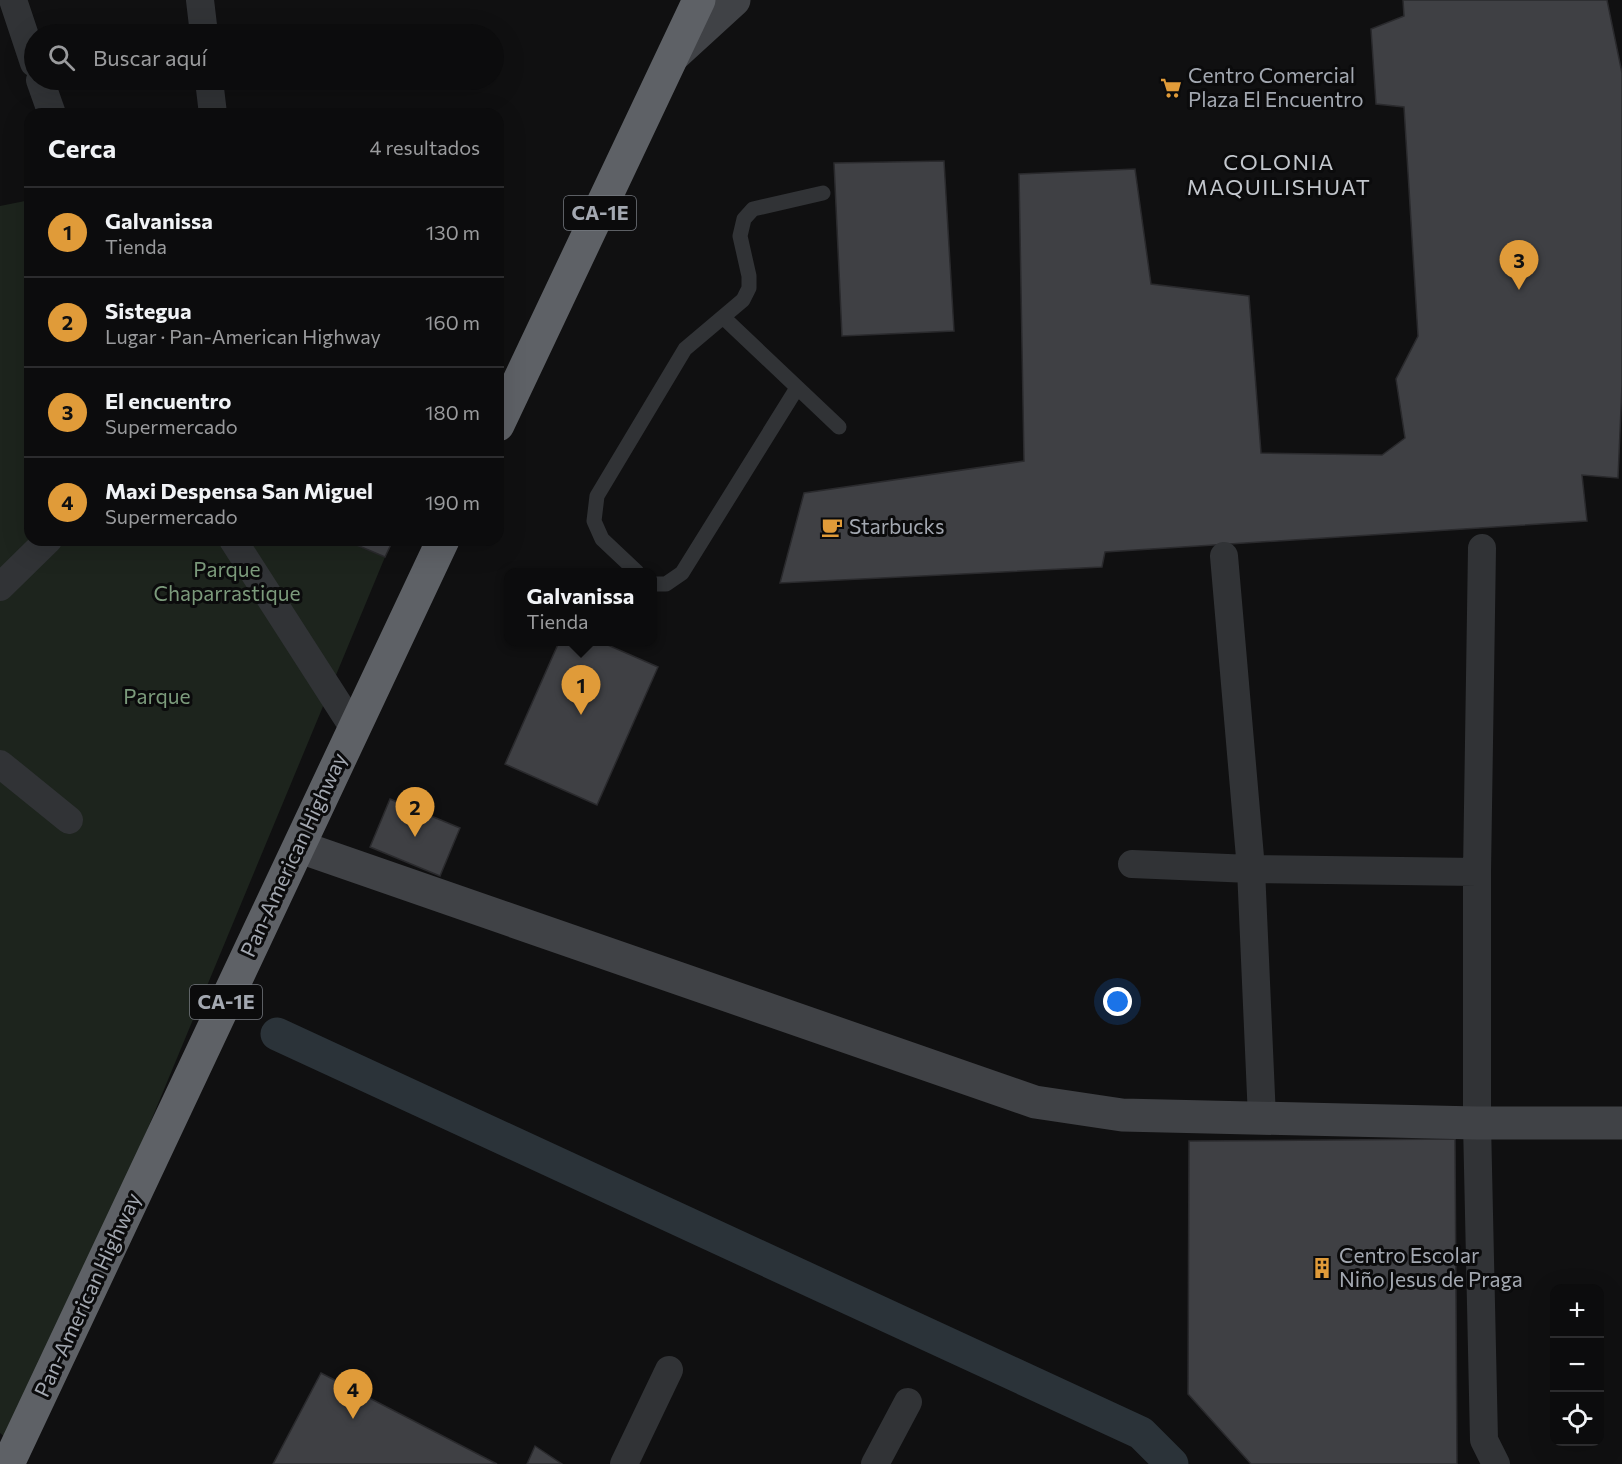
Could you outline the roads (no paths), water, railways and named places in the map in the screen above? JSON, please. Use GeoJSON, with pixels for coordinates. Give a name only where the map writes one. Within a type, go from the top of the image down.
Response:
{"type":"FeatureCollection","features":[{"type":"Feature","properties":{"kind":"highway","name":"CA-1E"},"geometry":{"type":"LineString","coordinates":[[504,412],[699,0]]}},
{"type":"Feature","properties":{"kind":"highway","name":"Pan-American Highway"},"geometry":{"type":"LineString","coordinates":[[8,1464],[440,546]]}},
{"type":"Feature","properties":{"kind":"street"},"geometry":{"type":"LineString","coordinates":[[13,0],[24,33]]}},
{"type":"Feature","properties":{"kind":"street"},"geometry":{"type":"LineString","coordinates":[[200,0],[203,24]]}},
{"type":"Feature","properties":{"kind":"street"},"geometry":{"type":"LineString","coordinates":[[675,54],[734,0]]}},
{"type":"Feature","properties":{"kind":"street"},"geometry":{"type":"LineString","coordinates":[[44,90],[50,108]]}},
{"type":"Feature","properties":{"kind":"street"},"geometry":{"type":"LineString","coordinates":[[210,90],[212,108]]}},
{"type":"Feature","properties":{"kind":"street"},"geometry":{"type":"LineString","coordinates":[[0,587],[42,546]]}},
{"type":"Feature","properties":{"kind":"street"},"geometry":{"type":"LineString","coordinates":[[237,546],[353,727]]}},
{"type":"Feature","properties":{"kind":"street"},"geometry":{"type":"LineString","coordinates":[[260,546],[260,581]]}},
{"type":"Feature","properties":{"kind":"street"},"geometry":{"type":"LineString","coordinates":[[1482,548],[1477,872],[1477,1123],[1484,1440],[1496,1464]]}},
{"type":"Feature","properties":{"kind":"street"},"geometry":{"type":"LineString","coordinates":[[1224,556],[1251,869],[1262,1118]]}},
{"type":"Feature","properties":{"kind":"street"},"geometry":{"type":"LineString","coordinates":[[0,764],[69,820]]}},
{"type":"Feature","properties":{"kind":"street"},"geometry":{"type":"LineString","coordinates":[[300,847],[1035,1102],[1122,1115],[1477,1123],[1622,1123]]}},
{"type":"Feature","properties":{"kind":"street"},"geometry":{"type":"LineString","coordinates":[[1132,864],[1251,869],[1477,872]]}},
{"type":"Feature","properties":{"kind":"street"},"geometry":{"type":"LineString","coordinates":[[624,1464],[669,1370]]}},
{"type":"Feature","properties":{"kind":"street"},"geometry":{"type":"LineString","coordinates":[[875,1464],[908,1402]]}},
{"type":"Feature","properties":{"kind":"lane"},"geometry":{"type":"LineString","coordinates":[[632,568],[602,539],[594,521],[597,496],[685,349],[743,300],[749,288],[749,276],[740,236],[744,219],[753,209],[823,192]]}},
{"type":"Feature","properties":{"kind":"lane"},"geometry":{"type":"LineString","coordinates":[[724,318],[839,427]]}},
{"type":"Feature","properties":{"kind":"lane"},"geometry":{"type":"LineString","coordinates":[[657,584],[666,584],[682,573],[797,388]]}},
{"type":"Feature","properties":{"kind":"waterway"},"geometry":{"type":"LineString","coordinates":[[277,1034],[1141,1433],[1172,1464]]}},
{"type":"Feature","properties":{"kind":"place","name":"Centro Comercial Plaza El Encuentro"},"geometry":{"type":"Point","coordinates":[1171,88]}},
{"type":"Feature","properties":{"kind":"place","name":"El encuentro"},"geometry":{"type":"Point","coordinates":[1519,290]}},
{"type":"Feature","properties":{"kind":"place","name":"Starbucks"},"geometry":{"type":"Point","coordinates":[832,527]}},
{"type":"Feature","properties":{"kind":"place","name":"Galvanissa"},"geometry":{"type":"Point","coordinates":[581,715]}},
{"type":"Feature","properties":{"kind":"place","name":"Sistegua"},"geometry":{"type":"Point","coordinates":[415,837]}},
{"type":"Feature","properties":{"kind":"place","name":"Centro Escolar Niño Jesus de Praga"},"geometry":{"type":"Point","coordinates":[1322,1268]}},
{"type":"Feature","properties":{"kind":"place","name":"Maxi Despensa San Miguel"},"geometry":{"type":"Point","coordinates":[353,1419]}},
{"type":"Feature","properties":{"kind":"district","name":"COLONIA MAQUILISHUAT"},"geometry":{"type":"Point","coordinates":[1279,174]}},
{"type":"Feature","properties":{"kind":"park label","name":"Parque Chaparrastique"},"geometry":{"type":"Point","coordinates":[227,582]}},
{"type":"Feature","properties":{"kind":"park label","name":"Parque"},"geometry":{"type":"Point","coordinates":[157,697]}}]}
